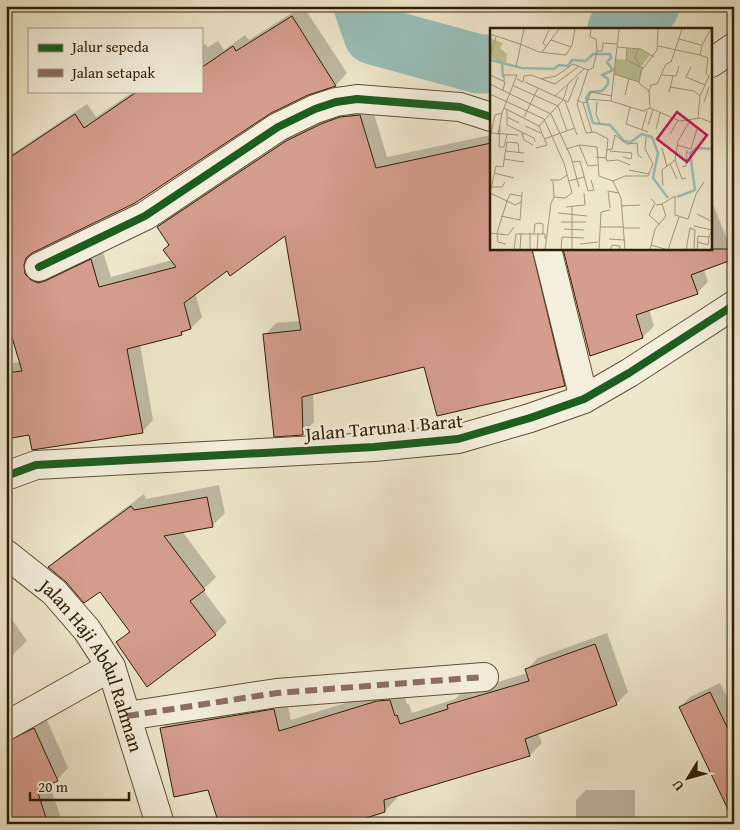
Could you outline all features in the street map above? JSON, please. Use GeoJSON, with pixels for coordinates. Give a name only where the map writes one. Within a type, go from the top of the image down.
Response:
{"type":"FeatureCollection","features":[{"type":"Feature","properties":{"kind":"street"},"geometry":{"type":"LineString","coordinates":[[712,62],[734,47]]}},
{"type":"Feature","properties":{"kind":"street"},"geometry":{"type":"LineString","coordinates":[[39,267],[145,216],[278,127],[315,109],[336,102],[357,99],[460,107],[490,117]]}},
{"type":"Feature","properties":{"kind":"street"},"geometry":{"type":"LineString","coordinates":[[547,250],[584,398]]}},
{"type":"Feature","properties":{"kind":"street","name":"Jalan Taruna I Barat"},"geometry":{"type":"LineString","coordinates":[[6,476],[36,465],[374,448],[458,439],[530,418],[584,398],[629,373],[734,305]]}},
{"type":"Feature","properties":{"kind":"street","name":"Jalan Haji Abdul Rahman"},"geometry":{"type":"LineString","coordinates":[[6,554],[54,592],[87,630],[111,667],[160,824]]}},
{"type":"Feature","properties":{"kind":"street"},"geometry":{"type":"LineString","coordinates":[[6,726],[111,667]]}},
{"type":"Feature","properties":{"kind":"street"},"geometry":{"type":"LineString","coordinates":[[127,716],[277,693],[484,677]]}},
{"type":"Feature","properties":{"kind":"building"},"geometry":{"type":"Polygon","coordinates":[[[292,16],[336,86],[308,95],[271,113],[135,203],[32,253],[26,258],[24,265],[25,274],[31,280],[38,283],[91,259],[99,287],[176,267],[163,250],[169,245],[157,227],[286,141],[340,117],[360,115],[376,168],[490,143],[490,250],[532,250],[565,386],[437,416],[424,367],[302,397],[303,435],[274,437],[263,334],[301,330],[285,236],[230,276],[227,271],[184,303],[191,329],[181,332],[182,335],[127,349],[143,433],[32,450],[29,435],[6,439],[6,373],[22,371],[6,317],[6,160],[75,114],[84,128],[137,92],[202,92],[202,67],[233,46],[236,51],[292,16]]]}},
{"type":"Feature","properties":{"kind":"building"},"geometry":{"type":"Polygon","coordinates":[[[734,249],[734,259],[691,275],[698,294],[636,315],[643,338],[590,356],[563,250],[734,249]]]}},
{"type":"Feature","properties":{"kind":"building"},"geometry":{"type":"Polygon","coordinates":[[[207,497],[213,527],[164,536],[205,590],[190,601],[216,635],[147,687],[116,642],[130,632],[100,592],[84,603],[66,582],[48,567],[131,506],[134,510],[207,497]]]}},
{"type":"Feature","properties":{"kind":"building"},"geometry":{"type":"Polygon","coordinates":[[[595,644],[617,705],[525,739],[530,756],[384,800],[385,812],[347,824],[219,824],[208,790],[174,797],[160,728],[274,709],[279,731],[377,701],[390,700],[395,716],[397,715],[400,724],[448,709],[447,705],[529,681],[525,669],[595,644]]]}},
{"type":"Feature","properties":{"kind":"building"},"geometry":{"type":"Polygon","coordinates":[[[710,692],[727,727],[734,723],[734,822],[679,707],[710,692]]]}},
{"type":"Feature","properties":{"kind":"building"},"geometry":{"type":"Polygon","coordinates":[[[34,728],[58,781],[37,790],[48,824],[6,824],[6,742],[34,728]]]}},
{"type":"Feature","properties":{"kind":"waterway"},"geometry":{"type":"LineString","coordinates":[[363,6],[373,35],[479,64],[490,64]]}},
{"type":"Feature","properties":{"kind":"waterway"},"geometry":{"type":"LineString","coordinates":[[618,28],[650,6]]}},
{"type":"Feature","properties":{"kind":"marked path"},"geometry":{"type":"LineString","coordinates":[[127,716],[277,693],[484,677]]}},
{"type":"Feature","properties":{"kind":"cycle path"},"geometry":{"type":"LineString","coordinates":[[39,267],[145,216],[278,127],[315,109],[336,102],[357,99],[460,107],[490,117]]}},
{"type":"Feature","properties":{"kind":"cycle path"},"geometry":{"type":"LineString","coordinates":[[6,476],[36,465],[374,447],[458,439],[530,418],[584,399],[629,373],[734,305]]}}]}
